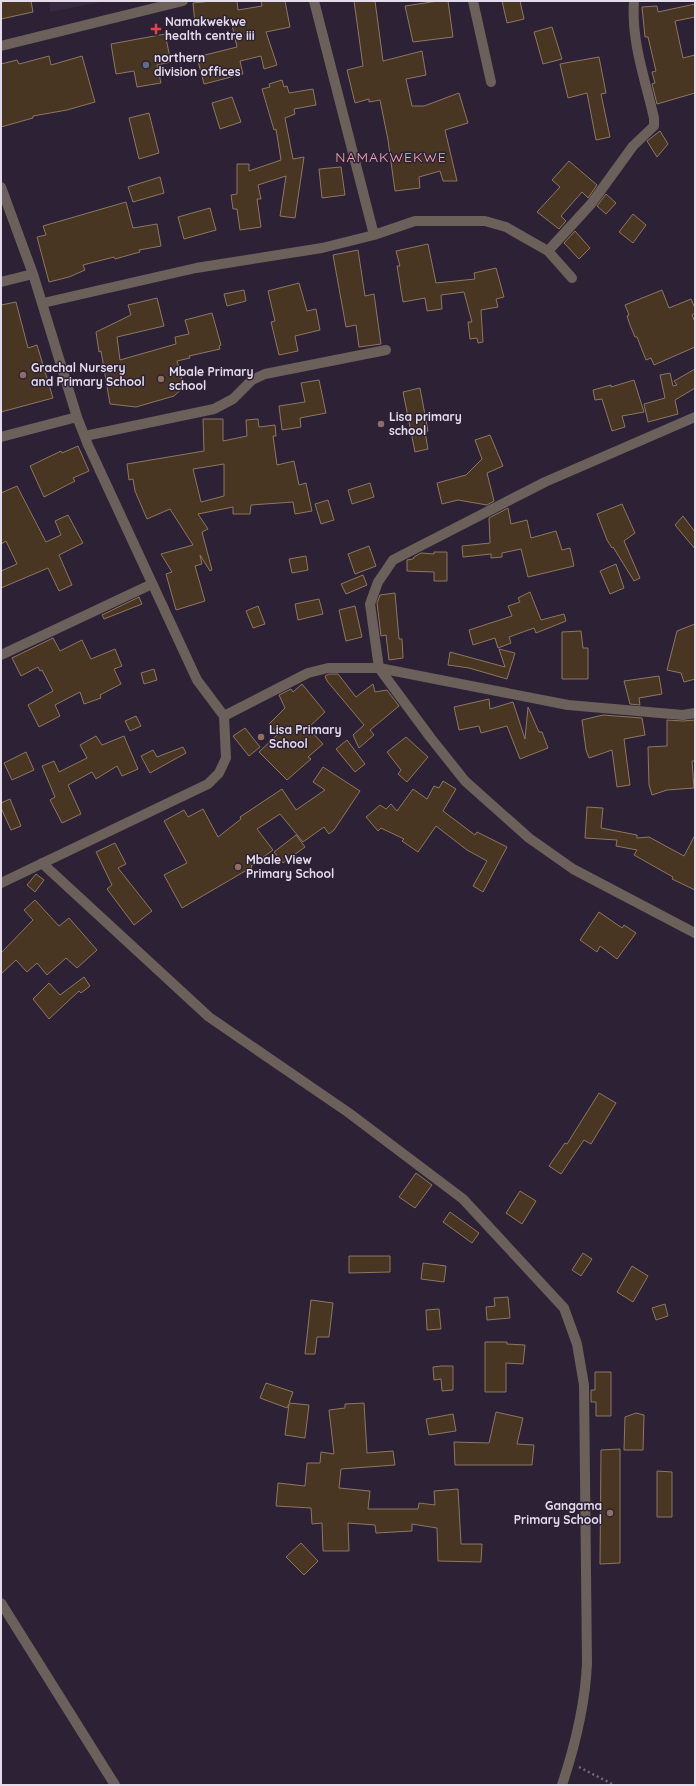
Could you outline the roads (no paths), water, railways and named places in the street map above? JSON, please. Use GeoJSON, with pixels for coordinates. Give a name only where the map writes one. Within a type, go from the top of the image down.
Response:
{"type":"FeatureCollection","features":[{"type":"Feature","properties":{"kind":"street"},"geometry":{"type":"LineString","coordinates":[[1,46],[183,1]]}},
{"type":"Feature","properties":{"kind":"street"},"geometry":{"type":"LineString","coordinates":[[314,1],[374,235]]}},
{"type":"Feature","properties":{"kind":"street"},"geometry":{"type":"LineString","coordinates":[[473,1],[491,82]]}},
{"type":"Feature","properties":{"kind":"street"},"geometry":{"type":"LineString","coordinates":[[548,251],[591,204],[633,146],[654,126],[654,118],[635,40],[633,18],[634,1]]}},
{"type":"Feature","properties":{"kind":"street"},"geometry":{"type":"LineString","coordinates":[[1,186],[3,200],[33,274],[43,304],[77,417],[197,680],[224,716],[226,758],[219,773],[208,784],[1,883]]}},
{"type":"Feature","properties":{"kind":"street"},"geometry":{"type":"LineString","coordinates":[[43,304],[196,268],[322,248],[374,235],[415,221],[485,221],[506,227],[548,251],[572,278]]}},
{"type":"Feature","properties":{"kind":"street"},"geometry":{"type":"LineString","coordinates":[[1,282],[33,274]]}},
{"type":"Feature","properties":{"kind":"street"},"geometry":{"type":"LineString","coordinates":[[85,436],[214,409],[234,399],[252,380],[265,374],[386,350]]}},
{"type":"Feature","properties":{"kind":"street"},"geometry":{"type":"LineString","coordinates":[[1,437],[77,417]]}},
{"type":"Feature","properties":{"kind":"street"},"geometry":{"type":"LineString","coordinates":[[695,417],[545,482],[393,560],[378,582],[370,604],[379,668],[430,737],[465,781],[529,838],[573,869],[695,933]]}},
{"type":"Feature","properties":{"kind":"street"},"geometry":{"type":"LineString","coordinates":[[1,654],[152,584]]}},
{"type":"Feature","properties":{"kind":"street"},"geometry":{"type":"LineString","coordinates":[[224,716],[308,673],[328,668],[379,668],[568,705],[683,716],[695,713]]}},
{"type":"Feature","properties":{"kind":"street"},"geometry":{"type":"LineString","coordinates":[[42,863],[209,1017],[348,1113],[463,1199],[564,1308],[577,1344],[584,1385],[587,1664],[586,1692],[570,1762],[562,1785]]}},
{"type":"Feature","properties":{"kind":"street"},"geometry":{"type":"LineString","coordinates":[[1,1603],[115,1785]]}},
{"type":"Feature","properties":{"kind":"place","name":"Namakwekwe health centre iii"},"geometry":{"type":"Point","coordinates":[156,29]}},
{"type":"Feature","properties":{"kind":"place","name":"northern division offices"},"geometry":{"type":"Point","coordinates":[146,65]}},
{"type":"Feature","properties":{"kind":"place","name":"Grachal Nursery and Primary School"},"geometry":{"type":"Point","coordinates":[23,375]}},
{"type":"Feature","properties":{"kind":"place","name":"Mbale Primary school"},"geometry":{"type":"Point","coordinates":[161,379]}},
{"type":"Feature","properties":{"kind":"place","name":"Lisa primary school"},"geometry":{"type":"Point","coordinates":[381,424]}},
{"type":"Feature","properties":{"kind":"place","name":"Lisa Primary School"},"geometry":{"type":"Point","coordinates":[261,737]}},
{"type":"Feature","properties":{"kind":"place","name":"Mbale View Primary School"},"geometry":{"type":"Point","coordinates":[238,867]}},
{"type":"Feature","properties":{"kind":"place","name":"Gangama Primary School"},"geometry":{"type":"Point","coordinates":[610,1513]}},
{"type":"Feature","properties":{"kind":"district","name":"NAMAKWEKWE"},"geometry":{"type":"Point","coordinates":[391,157]}}]}
